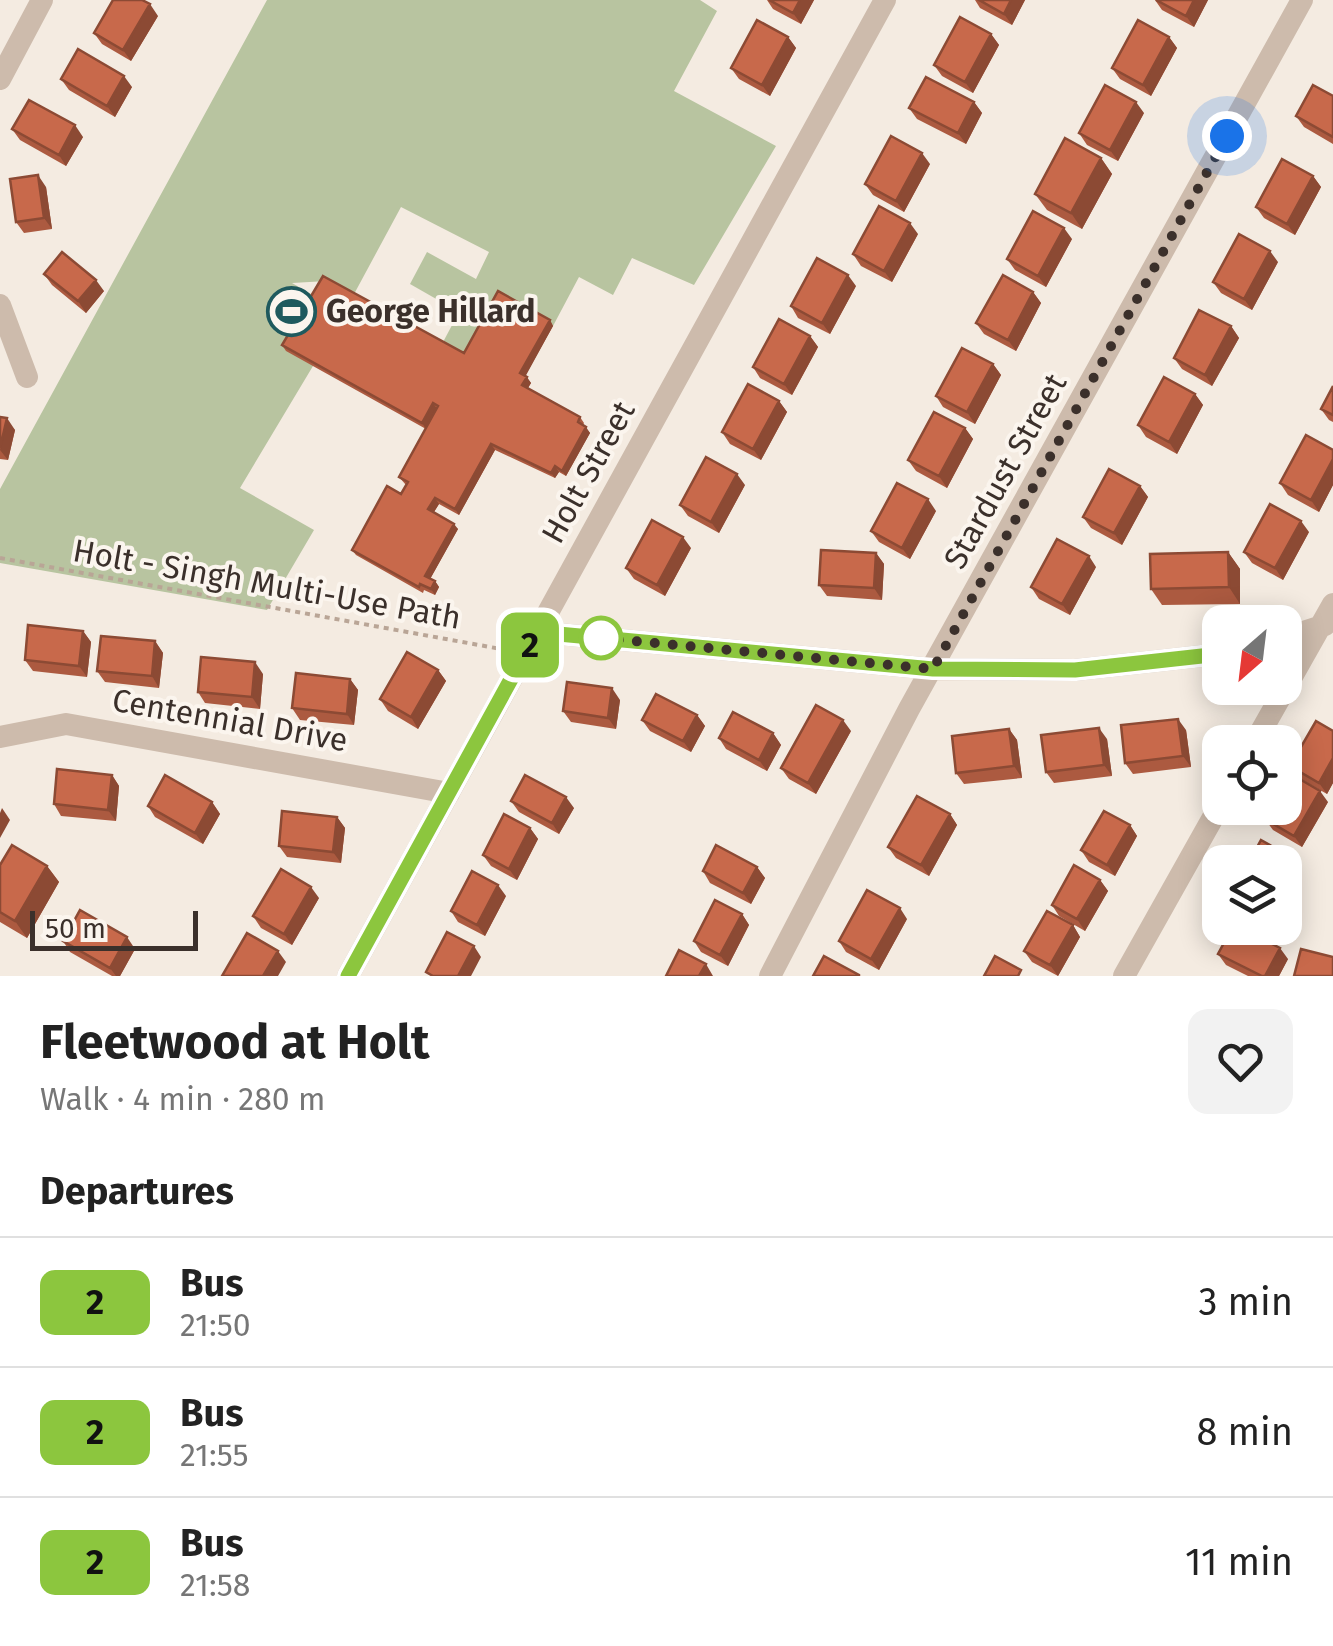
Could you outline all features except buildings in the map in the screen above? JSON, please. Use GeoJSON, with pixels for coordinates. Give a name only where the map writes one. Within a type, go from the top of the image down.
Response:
{"type":"FeatureCollection","features":[{"type":"Feature","properties":{"kind":"street"},"geometry":{"type":"LineString","coordinates":[[0,80],[42,0]]}},
{"type":"Feature","properties":{"kind":"street","name":"Holt Street"},"geometry":{"type":"LineString","coordinates":[[348,976],[885,0]]}},
{"type":"Feature","properties":{"kind":"street","name":"Stardust Street"},"geometry":{"type":"LineString","coordinates":[[770,976],[933,669],[1302,0]]}},
{"type":"Feature","properties":{"kind":"street"},"geometry":{"type":"LineString","coordinates":[[0,306],[27,377]]}},
{"type":"Feature","properties":{"kind":"street"},"geometry":{"type":"LineString","coordinates":[[1265,725],[1327,624],[1333,604]]}},
{"type":"Feature","properties":{"kind":"street"},"geometry":{"type":"LineString","coordinates":[[1302,632],[1327,624]]}},
{"type":"Feature","properties":{"kind":"street"},"geometry":{"type":"LineString","coordinates":[[537,632],[933,669],[1075,670],[1202,656]]}},
{"type":"Feature","properties":{"kind":"street","name":"Centennial Drive"},"geometry":{"type":"LineString","coordinates":[[0,737],[66,724],[449,793]]}},
{"type":"Feature","properties":{"kind":"street"},"geometry":{"type":"LineString","coordinates":[[1127,975],[1209,825]]}},
{"type":"Feature","properties":{"kind":"path","name":"Holt - Singh Multi-Use Path"},"geometry":{"type":"LineString","coordinates":[[0,558],[525,654]]}},
{"type":"Feature","properties":{"kind":"green space"},"geometry":{"type":"Polygon","coordinates":[[[267,0],[700,0],[717,11],[674,91],[776,146],[694,285],[632,258],[613,295],[579,277],[553,326],[468,359],[442,344],[459,312],[410,284],[427,252],[476,279],[489,252],[401,207],[353,296],[327,281],[292,283],[316,297],[313,366],[240,488],[314,530],[267,610],[0,563],[0,489],[267,0]]]}},
{"type":"Feature","properties":{"kind":"bus line","name":"2"},"geometry":{"type":"LineString","coordinates":[[348,976],[537,632],[933,669],[1075,670],[1202,656]]}},
{"type":"Feature","properties":{"kind":"place","name":"George Hillard"},"geometry":{"type":"Point","coordinates":[291,311]}},
{"type":"Feature","properties":{"kind":"route"},"geometry":{"type":"LineString","coordinates":[[601,638],[933,669],[1227,136]]}}]}
